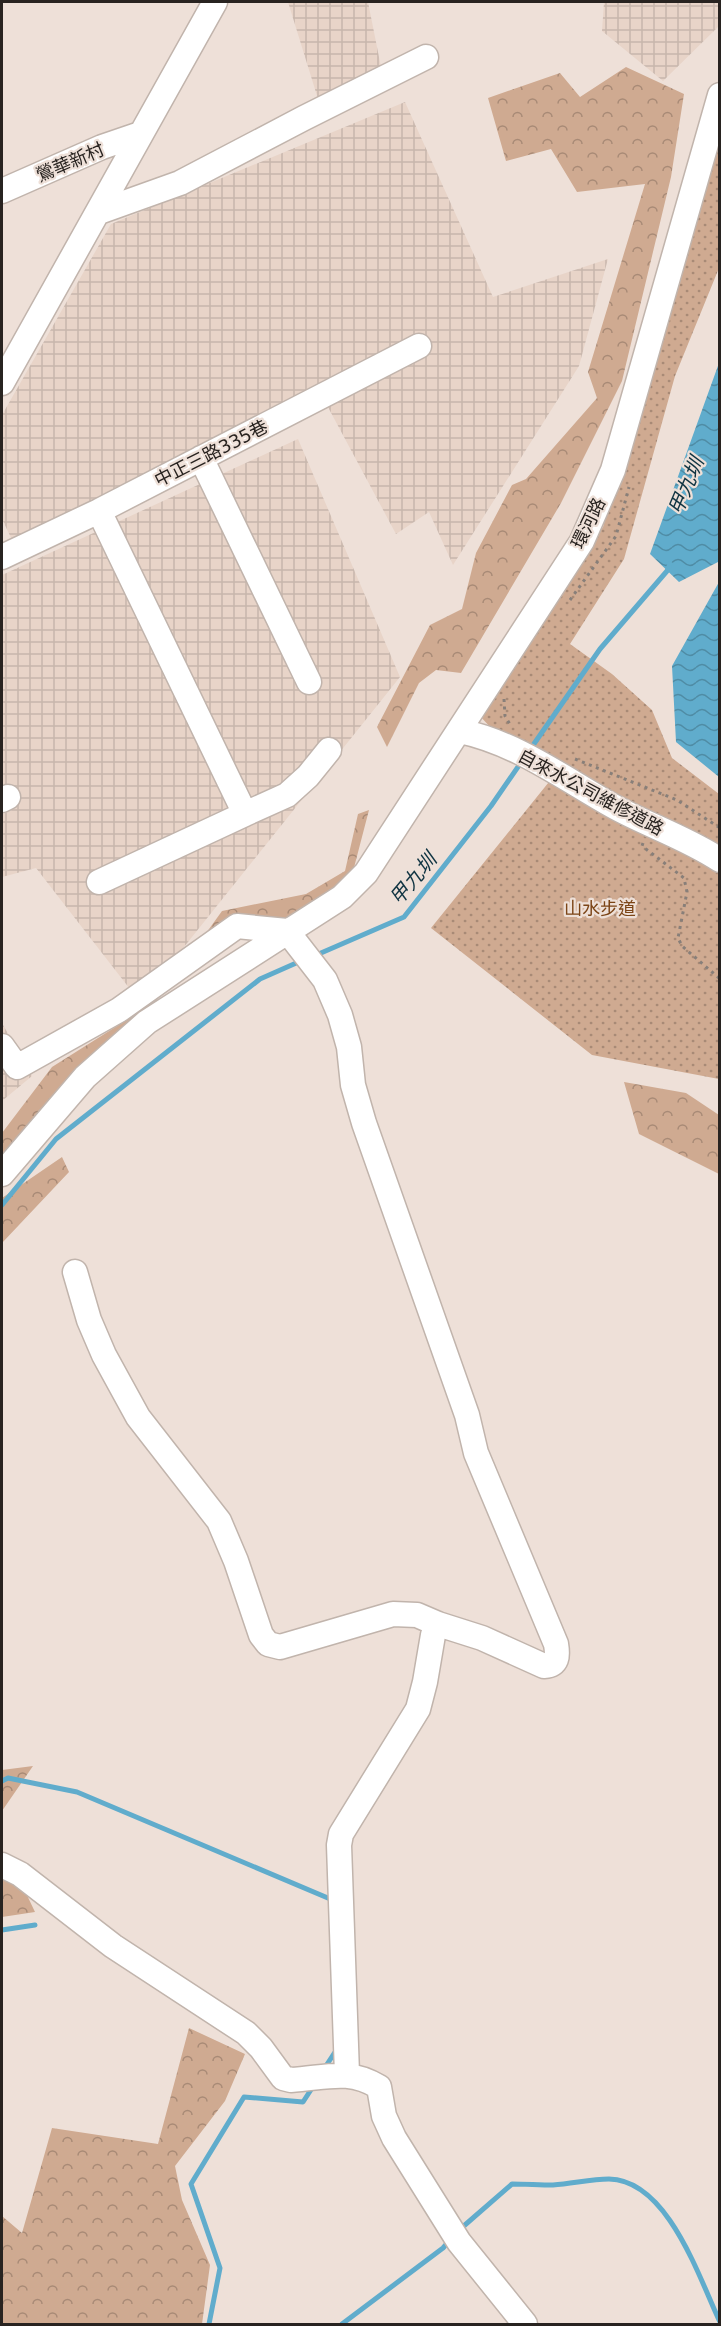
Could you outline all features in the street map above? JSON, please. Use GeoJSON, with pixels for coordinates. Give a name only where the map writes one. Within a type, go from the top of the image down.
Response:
{"type":"FeatureCollection","features":[{"type":"Feature","properties":{"kind":"street"},"geometry":{"type":"LineString","coordinates":[[2,383],[215,2]]}},
{"type":"Feature","properties":{"kind":"street"},"geometry":{"type":"LineString","coordinates":[[99,212],[180,183],[304,117],[426,57]]}},
{"type":"Feature","properties":{"kind":"street","name":"環河路"},"geometry":{"type":"LineString","coordinates":[[2,1174],[85,1077],[147,1022],[292,938],[342,897],[366,873],[582,541],[613,470],[720,95]]}},
{"type":"Feature","properties":{"kind":"street","name":"鶯華新村"},"geometry":{"type":"LineString","coordinates":[[2,191],[102,147],[140,134]]}},
{"type":"Feature","properties":{"kind":"street","name":"中正三路335巷"},"geometry":{"type":"LineString","coordinates":[[2,557],[99,511],[419,346]]}},
{"type":"Feature","properties":{"kind":"street"},"geometry":{"type":"LineString","coordinates":[[201,458],[309,682]]}},
{"type":"Feature","properties":{"kind":"street"},"geometry":{"type":"LineString","coordinates":[[99,511],[245,814]]}},
{"type":"Feature","properties":{"kind":"street","name":"自來水公司維修道路"},"geometry":{"type":"LineString","coordinates":[[460,731],[485,736],[541,762],[612,805],[720,860]]}},
{"type":"Feature","properties":{"kind":"street"},"geometry":{"type":"LineString","coordinates":[[99,882],[287,795],[308,776],[329,750]]}},
{"type":"Feature","properties":{"kind":"street"},"geometry":{"type":"LineString","coordinates":[[2,1046],[17,1067],[119,1010],[237,926],[292,938],[325,980],[340,1015],[349,1047],[353,1085],[364,1123],[467,1415],[476,1454],[552,1634],[558,1656],[556,1662],[551,1666],[544,1666],[482,1638],[417,1615],[393,1614],[280,1647],[268,1644],[261,1635],[236,1561],[219,1521],[138,1417],[104,1355],[89,1320],[75,1272]]}},
{"type":"Feature","properties":{"kind":"street"},"geometry":{"type":"LineString","coordinates":[[347,2074],[339,1845],[341,1834],[418,1709],[433,1635],[438,1624]]}},
{"type":"Feature","properties":{"kind":"street"},"geometry":{"type":"LineString","coordinates":[[2,1865],[20,1874],[113,1946],[246,2033],[261,2048],[283,2078],[291,2080],[347,2074],[365,2079],[379,2087],[384,2116],[394,2138],[455,2234],[525,2325]]}},
{"type":"Feature","properties":{"kind":"path"},"geometry":{"type":"LineString","coordinates":[[571,757],[677,800],[720,828]]}},
{"type":"Feature","properties":{"kind":"path"},"geometry":{"type":"LineString","coordinates":[[651,825],[642,846],[684,878],[687,892],[678,938],[682,946],[720,979]]}},
{"type":"Feature","properties":{"kind":"shaded area"},"geometry":{"type":"Polygon","coordinates":[[[288,2],[368,2],[381,67],[318,99],[288,2]]]}},
{"type":"Feature","properties":{"kind":"shaded area"},"geometry":{"type":"Polygon","coordinates":[[[604,2],[719,2],[719,26],[663,81],[602,31],[604,2]]]}},
{"type":"Feature","properties":{"kind":"shaded area"},"geometry":{"type":"Polygon","coordinates":[[[405,102],[493,297],[608,259],[579,366],[453,565],[429,512],[396,534],[322,396],[13,542],[2,519],[2,415],[111,224],[405,102]]]}},
{"type":"Feature","properties":{"kind":"shaded area"},"geometry":{"type":"Polygon","coordinates":[[[298,439],[400,677],[140,1002],[36,868],[2,877],[2,814],[12,810],[2,793],[2,575],[298,439]]]}},
{"type":"Feature","properties":{"kind":"shaded area"},"geometry":{"type":"Polygon","coordinates":[[[2,1023],[32,1076],[2,1101],[2,1023]]]}},
{"type":"Feature","properties":{"kind":"green space"},"geometry":{"type":"Polygon","coordinates":[[[626,67],[684,94],[671,177],[622,381],[561,503],[461,673],[436,670],[419,683],[387,747],[377,727],[430,625],[462,609],[476,553],[512,485],[526,479],[597,398],[588,372],[645,184],[577,192],[551,149],[506,161],[488,98],[560,73],[580,97],[626,67]]]}},
{"type":"Feature","properties":{"kind":"green space","name":"山水步道"},"geometry":{"type":"Polygon","coordinates":[[[719,132],[719,268],[675,376],[624,559],[570,644],[612,674],[652,710],[672,758],[719,794],[719,1079],[592,1055],[431,928],[561,767],[491,728],[480,716],[527,635],[603,527],[719,132]]]}},
{"type":"Feature","properties":{"kind":"green space"},"geometry":{"type":"Polygon","coordinates":[[[369,810],[350,883],[286,925],[199,943],[222,911],[306,894],[345,871],[358,814],[369,810]]]}},
{"type":"Feature","properties":{"kind":"green space"},"geometry":{"type":"Polygon","coordinates":[[[144,1009],[50,1105],[2,1160],[2,1133],[52,1067],[144,1009]]]}},
{"type":"Feature","properties":{"kind":"green space"},"geometry":{"type":"Polygon","coordinates":[[[624,1082],[686,1093],[719,1115],[719,1174],[639,1134],[624,1082]]]}},
{"type":"Feature","properties":{"kind":"green space"},"geometry":{"type":"Polygon","coordinates":[[[62,1157],[69,1172],[2,1243],[2,1198],[62,1157]]]}},
{"type":"Feature","properties":{"kind":"green space"},"geometry":{"type":"Polygon","coordinates":[[[33,1766],[2,1811],[2,1770],[33,1766]]]}},
{"type":"Feature","properties":{"kind":"green space"},"geometry":{"type":"Polygon","coordinates":[[[2,1877],[25,1891],[35,1912],[2,1917],[2,1877]]]}},
{"type":"Feature","properties":{"kind":"green space"},"geometry":{"type":"Polygon","coordinates":[[[189,2028],[245,2054],[225,2101],[175,2166],[182,2200],[210,2265],[202,2324],[2,2324],[2,2216],[22,2233],[52,2128],[158,2144],[189,2028]]]}},
{"type":"Feature","properties":{"kind":"water"},"geometry":{"type":"Polygon","coordinates":[[[719,363],[719,557],[718,562],[679,582],[650,554],[719,363]]]}},
{"type":"Feature","properties":{"kind":"water"},"geometry":{"type":"Polygon","coordinates":[[[719,582],[719,777],[676,742],[672,666],[719,582]]]}},
{"type":"Feature","properties":{"kind":"waterway","name":"甲九圳"},"geometry":{"type":"LineString","coordinates":[[529,751],[600,649],[667,571],[670,564]]}},
{"type":"Feature","properties":{"kind":"waterway","name":"甲九圳"},"geometry":{"type":"LineString","coordinates":[[314,956],[404,917],[491,806],[522,761]]}},
{"type":"Feature","properties":{"kind":"waterway","name":"甲九圳"},"geometry":{"type":"LineString","coordinates":[[2,1205],[56,1139],[260,979],[303,960]]}},
{"type":"Feature","properties":{"kind":"waterway"},"geometry":{"type":"LineString","coordinates":[[2,1781],[8,1778],[77,1792],[335,1901]]}},
{"type":"Feature","properties":{"kind":"waterway"},"geometry":{"type":"LineString","coordinates":[[2,1930],[35,1925]]}},
{"type":"Feature","properties":{"kind":"waterway"},"geometry":{"type":"LineString","coordinates":[[324,2069],[337,2049]]}},
{"type":"Feature","properties":{"kind":"waterway"},"geometry":{"type":"LineString","coordinates":[[209,2324],[220,2268],[191,2184],[244,2097],[303,2102],[314,2085]]}},
{"type":"Feature","properties":{"kind":"waterway"},"geometry":{"type":"LineString","coordinates":[[458,2231],[512,2184],[553,2185],[609,2179],[630,2184],[648,2196],[665,2213],[679,2234],[720,2322]]}},
{"type":"Feature","properties":{"kind":"waterway"},"geometry":{"type":"LineString","coordinates":[[342,2324],[443,2248],[450,2240]]}}]}
